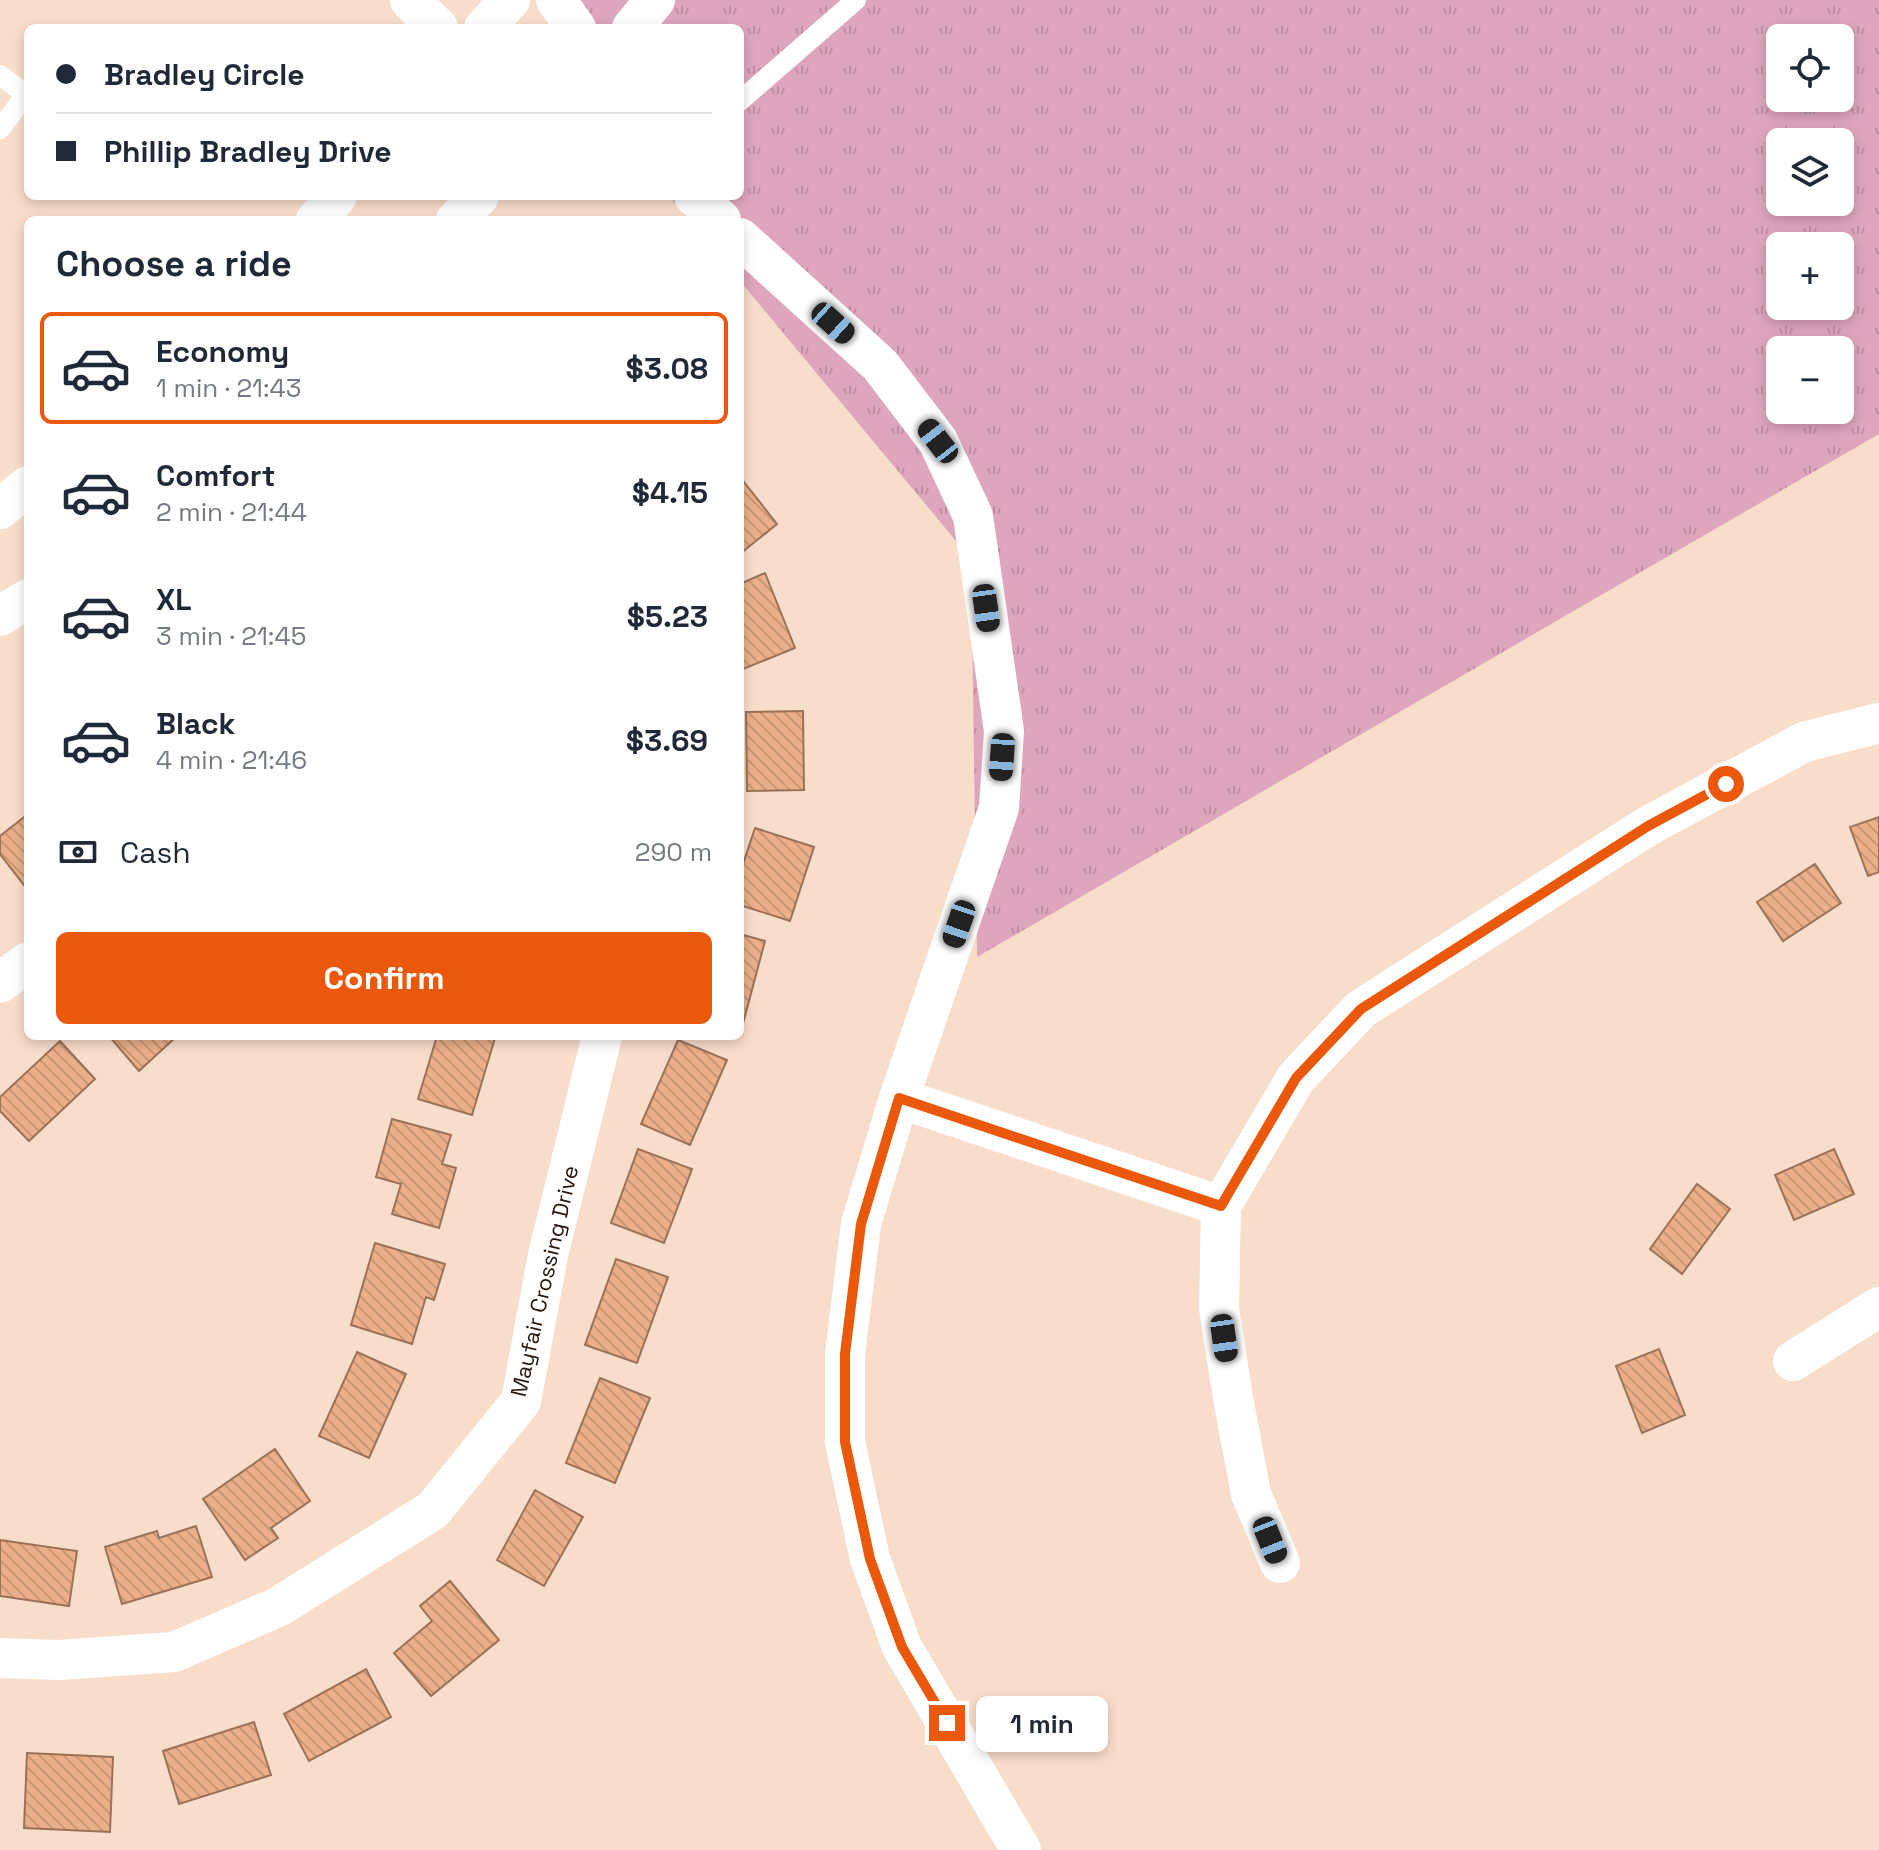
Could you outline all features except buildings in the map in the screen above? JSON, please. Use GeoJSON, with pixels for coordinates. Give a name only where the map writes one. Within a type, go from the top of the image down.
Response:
{"type":"FeatureCollection","features":[{"type":"Feature","properties":{"kind":"street"},"geometry":{"type":"LineString","coordinates":[[410,0],[434,24]]}},
{"type":"Feature","properties":{"kind":"street"},"geometry":{"type":"LineString","coordinates":[[488,24],[510,0]]}},
{"type":"Feature","properties":{"kind":"street"},"geometry":{"type":"LineString","coordinates":[[556,0],[573,24]]}},
{"type":"Feature","properties":{"kind":"street"},"geometry":{"type":"LineString","coordinates":[[635,24],[655,0]]}},
{"type":"Feature","properties":{"kind":"street"},"geometry":{"type":"LineString","coordinates":[[320,216],[334,200]]}},
{"type":"Feature","properties":{"kind":"street"},"geometry":{"type":"LineString","coordinates":[[460,216],[475,200]]}},
{"type":"Feature","properties":{"kind":"street"},"geometry":{"type":"LineString","coordinates":[[698,200],[716,216]]}},
{"type":"Feature","properties":{"kind":"street"},"geometry":{"type":"LineString","coordinates":[[744,242],[880,365],[938,441],[973,516],[1004,731],[999,808],[899,1098],[861,1224],[845,1354],[845,1442],[870,1559],[902,1647],[1021,1850]]}},
{"type":"Feature","properties":{"kind":"street"},"geometry":{"type":"LineString","coordinates":[[0,509],[24,489]]}},
{"type":"Feature","properties":{"kind":"street"},"geometry":{"type":"LineString","coordinates":[[0,616],[24,601]]}},
{"type":"Feature","properties":{"kind":"street"},"geometry":{"type":"LineString","coordinates":[[1280,1563],[1251,1494],[1233,1398],[1219,1308],[1221,1206],[1296,1078],[1361,1009],[1648,826],[1804,742],[1879,723]]}},
{"type":"Feature","properties":{"kind":"street"},"geometry":{"type":"LineString","coordinates":[[0,983],[24,965]]}},
{"type":"Feature","properties":{"kind":"street","name":"Mayfair Crossing Drive"},"geometry":{"type":"LineString","coordinates":[[0,1658],[59,1660],[174,1652],[278,1607],[433,1510],[521,1401],[548,1255],[601,1040]]}},
{"type":"Feature","properties":{"kind":"street"},"geometry":{"type":"LineString","coordinates":[[899,1098],[1221,1206]]}},
{"type":"Feature","properties":{"kind":"street"},"geometry":{"type":"LineString","coordinates":[[1793,1361],[1879,1307]]}},
{"type":"Feature","properties":{"kind":"lane"},"geometry":{"type":"LineString","coordinates":[[744,98],[856,0]]}},
{"type":"Feature","properties":{"kind":"lane"},"geometry":{"type":"LineString","coordinates":[[0,75],[24,93]]}},
{"type":"Feature","properties":{"kind":"lane"},"geometry":{"type":"LineString","coordinates":[[0,129],[24,98]]}},
{"type":"Feature","properties":{"kind":"green space"},"geometry":{"type":"Polygon","coordinates":[[[579,0],[1879,0],[1879,434],[977,957],[971,559],[744,286],[744,216],[686,216],[672,200],[744,200],[744,24],[553,24],[579,0]]]}},
{"type":"Feature","properties":{"kind":"route"},"geometry":{"type":"LineString","coordinates":[[947,1723],[902,1647],[870,1559],[845,1442],[845,1354],[861,1224],[899,1098],[1221,1206],[1296,1078],[1361,1009],[1648,826],[1726,784]]}}]}
